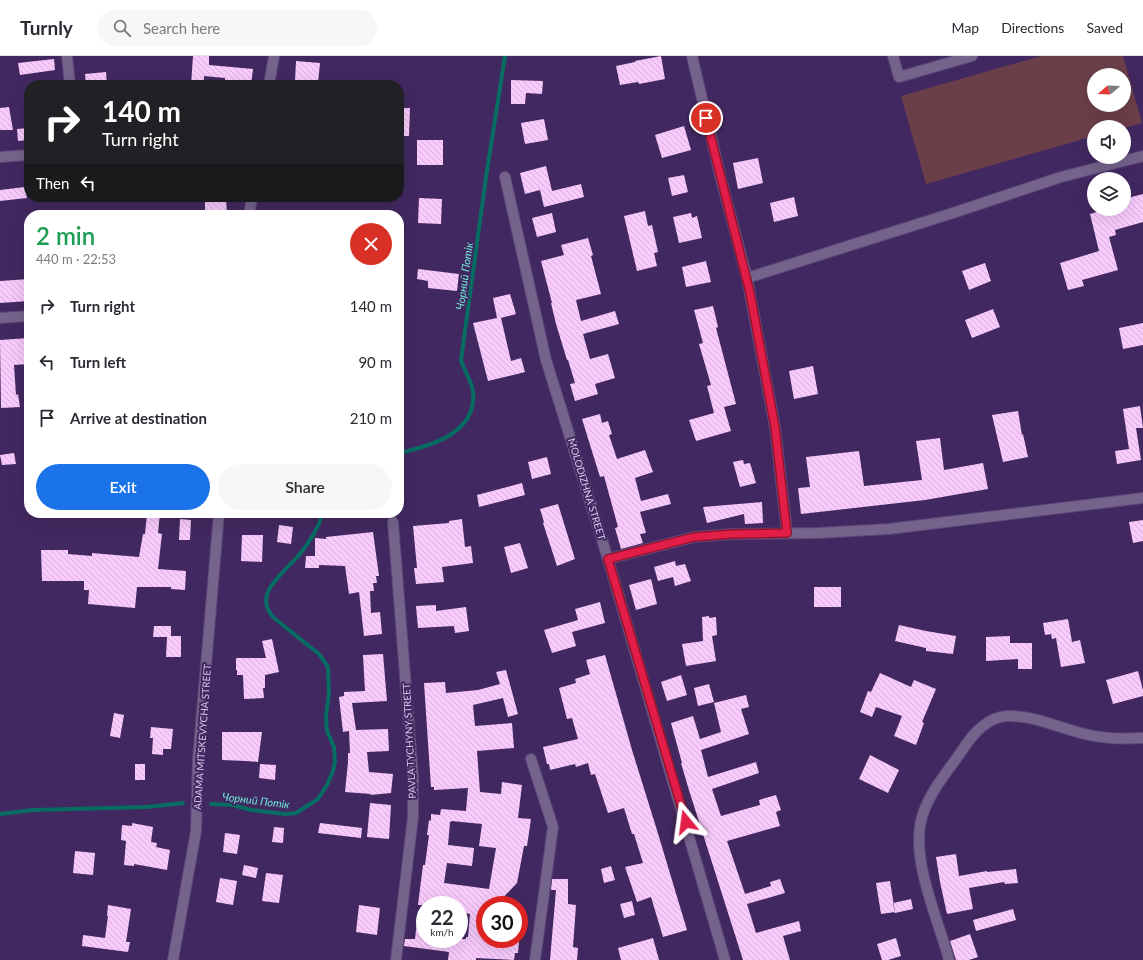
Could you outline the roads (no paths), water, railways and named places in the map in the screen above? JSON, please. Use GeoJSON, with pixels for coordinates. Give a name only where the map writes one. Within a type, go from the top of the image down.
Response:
{"type":"FeatureCollection","features":[{"type":"Feature","properties":{"kind":"street"},"geometry":{"type":"LineString","coordinates":[[67,56],[69,80]]}},
{"type":"Feature","properties":{"kind":"street"},"geometry":{"type":"LineString","coordinates":[[270,80],[274,56]]}},
{"type":"Feature","properties":{"kind":"street"},"geometry":{"type":"LineString","coordinates":[[692,56],[721,179],[747,278],[775,427],[787,533]]}},
{"type":"Feature","properties":{"kind":"street"},"geometry":{"type":"LineString","coordinates":[[893,56],[899,77],[972,56]]}},
{"type":"Feature","properties":{"kind":"street"},"geometry":{"type":"LineString","coordinates":[[0,157],[24,155]]}},
{"type":"Feature","properties":{"kind":"street"},"geometry":{"type":"LineString","coordinates":[[747,278],[1060,177],[1143,156]]}},
{"type":"Feature","properties":{"kind":"street","name":"MOLODIZHNA STREET"},"geometry":{"type":"LineString","coordinates":[[505,177],[546,360],[608,559],[725,960]]}},
{"type":"Feature","properties":{"kind":"street"},"geometry":{"type":"LineString","coordinates":[[0,318],[24,316]]}},
{"type":"Feature","properties":{"kind":"street"},"geometry":{"type":"LineString","coordinates":[[608,559],[694,537],[732,534],[889,530],[1143,498]]}},
{"type":"Feature","properties":{"kind":"street","name":"ADAMA MITSKEVYCHA STREET"},"geometry":{"type":"LineString","coordinates":[[173,960],[192,859],[197,811],[198,759],[219,518]]}},
{"type":"Feature","properties":{"kind":"street","name":"PAVLA TYCHYNY STREET"},"geometry":{"type":"LineString","coordinates":[[393,522],[413,777],[413,817],[396,960]]}},
{"type":"Feature","properties":{"kind":"street"},"geometry":{"type":"LineString","coordinates":[[949,960],[925,880],[921,861],[919,833],[921,817],[929,799],[971,738],[986,723],[996,718],[1008,716],[1024,718],[1100,737],[1116,739],[1143,738]]}},
{"type":"Feature","properties":{"kind":"street"},"geometry":{"type":"LineString","coordinates":[[531,759],[553,827],[534,960]]}},
{"type":"Feature","properties":{"kind":"waterway","name":"Чорний Потік"},"geometry":{"type":"LineString","coordinates":[[404,452],[425,446],[450,435],[468,418],[472,406],[473,392],[470,380],[461,360],[486,177],[505,56]]}},
{"type":"Feature","properties":{"kind":"waterway","name":"Чорний Потік"},"geometry":{"type":"LineString","coordinates":[[211,804],[233,805],[251,810],[285,814],[296,813],[318,799],[327,785],[333,771],[335,762],[334,747],[327,731],[326,716],[329,693],[328,667],[319,654],[274,618],[268,609],[266,601],[272,584],[310,541],[321,518]]}},
{"type":"Feature","properties":{"kind":"waterway","name":"Чорний Потік"},"geometry":{"type":"LineString","coordinates":[[0,814],[33,810],[147,807],[183,803]]}}]}
